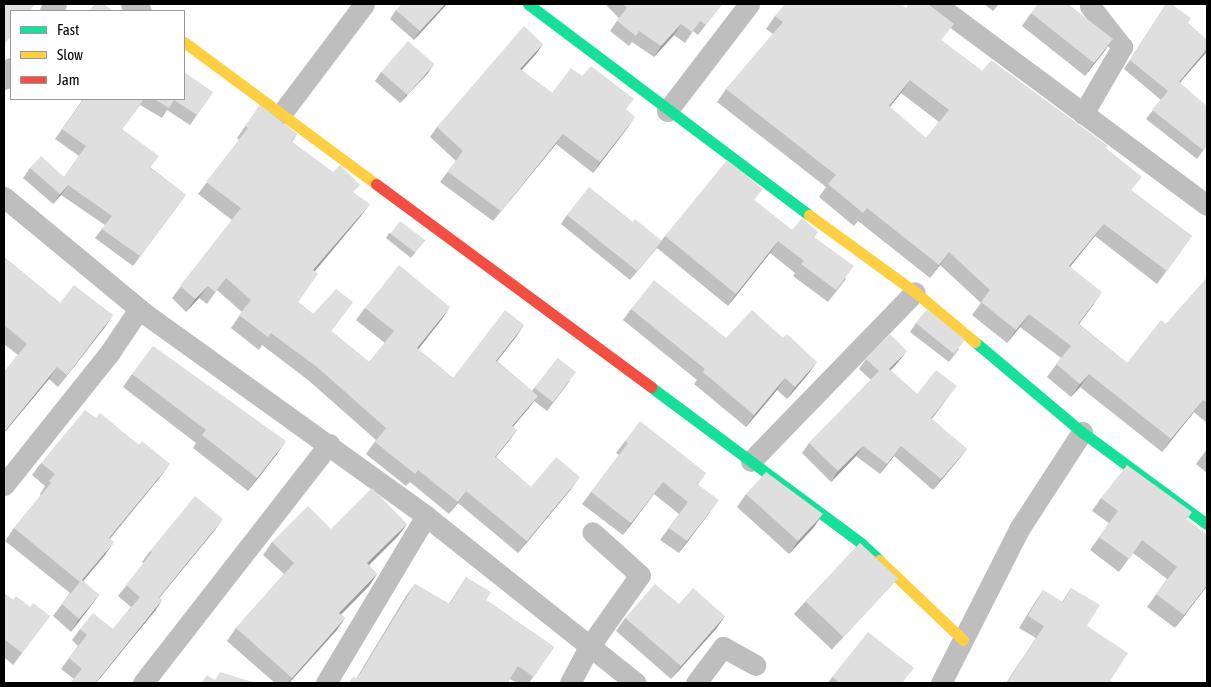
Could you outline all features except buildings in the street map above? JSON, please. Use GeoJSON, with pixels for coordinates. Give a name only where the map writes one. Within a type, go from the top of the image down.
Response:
{"type":"FeatureCollection","features":[{"type":"Feature","properties":{"kind":"street"},"geometry":{"type":"LineString","coordinates":[[282,113],[364,4]]}},
{"type":"Feature","properties":{"kind":"street"},"geometry":{"type":"LineString","coordinates":[[528,4],[667,112],[915,292],[1082,432],[1207,524]]}},
{"type":"Feature","properties":{"kind":"street"},"geometry":{"type":"LineString","coordinates":[[667,112],[749,4]]}},
{"type":"Feature","properties":{"kind":"street"},"geometry":{"type":"LineString","coordinates":[[936,4],[1207,205]]}},
{"type":"Feature","properties":{"kind":"street"},"geometry":{"type":"LineString","coordinates":[[1082,114],[1122,47],[1090,6]]}},
{"type":"Feature","properties":{"kind":"street"},"geometry":{"type":"LineString","coordinates":[[185,43],[861,542],[963,640]]}},
{"type":"Feature","properties":{"kind":"street"},"geometry":{"type":"LineString","coordinates":[[4,197],[139,309],[330,444],[426,516],[636,683]]}},
{"type":"Feature","properties":{"kind":"street"},"geometry":{"type":"LineString","coordinates":[[751,461],[915,292]]}},
{"type":"Feature","properties":{"kind":"street"},"geometry":{"type":"LineString","coordinates":[[4,484],[110,352],[139,309]]}},
{"type":"Feature","properties":{"kind":"street"},"geometry":{"type":"LineString","coordinates":[[941,683],[1019,529],[1082,432]]}},
{"type":"Feature","properties":{"kind":"street"},"geometry":{"type":"LineString","coordinates":[[143,683],[330,444]]}},
{"type":"Feature","properties":{"kind":"street"},"geometry":{"type":"LineString","coordinates":[[326,683],[426,516]]}},
{"type":"Feature","properties":{"kind":"street"},"geometry":{"type":"LineString","coordinates":[[570,683],[589,647],[640,575],[592,532]]}},
{"type":"Feature","properties":{"kind":"street"},"geometry":{"type":"LineString","coordinates":[[696,683],[723,647],[755,665]]}},
{"type":"Feature","properties":{"kind":"traffic: fast"},"geometry":{"type":"LineString","coordinates":[[528,4],[809,215]]}},
{"type":"Feature","properties":{"kind":"traffic: fast"},"geometry":{"type":"LineString","coordinates":[[975,342],[1082,432],[1207,524]]}},
{"type":"Feature","properties":{"kind":"traffic: fast"},"geometry":{"type":"LineString","coordinates":[[651,387],[861,543],[879,560]]}},
{"type":"Feature","properties":{"kind":"traffic: slow"},"geometry":{"type":"LineString","coordinates":[[185,43],[376,184]]}},
{"type":"Feature","properties":{"kind":"traffic: slow"},"geometry":{"type":"LineString","coordinates":[[809,215],[915,292],[975,342]]}},
{"type":"Feature","properties":{"kind":"traffic: slow"},"geometry":{"type":"LineString","coordinates":[[879,560],[963,640]]}},
{"type":"Feature","properties":{"kind":"traffic: jam"},"geometry":{"type":"LineString","coordinates":[[376,184],[651,387]]}}]}
